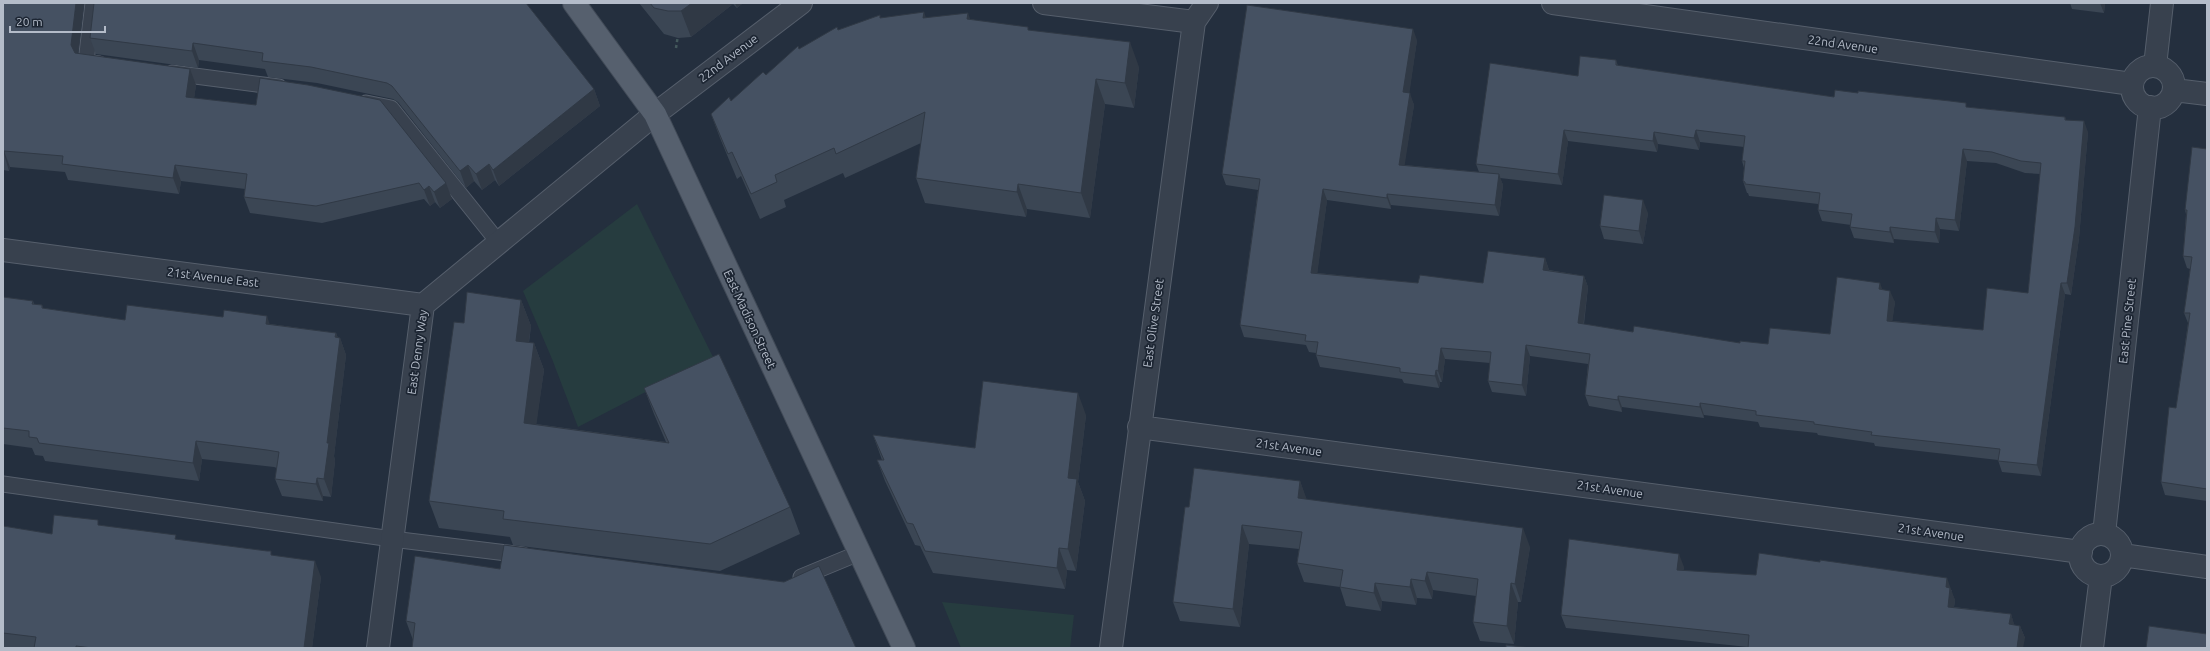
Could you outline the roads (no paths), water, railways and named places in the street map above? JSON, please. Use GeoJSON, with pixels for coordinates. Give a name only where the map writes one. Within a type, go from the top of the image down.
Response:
{"type":"FeatureCollection","features":[{"type":"Feature","properties":{"kind":"main road","name":"East Madison Street"},"geometry":{"type":"LineString","coordinates":[[574,3],[655,114],[904,648]]}},
{"type":"Feature","properties":{"kind":"street","name":"22nd Avenue"},"geometry":{"type":"LineString","coordinates":[[655,114],[801,3]]}},
{"type":"Feature","properties":{"kind":"street"},"geometry":{"type":"LineString","coordinates":[[1044,3],[1159,10],[1194,22]]}},
{"type":"Feature","properties":{"kind":"street","name":"East Olive Street"},"geometry":{"type":"LineString","coordinates":[[1111,648],[1139,427],[1194,22],[1207,3]]}},
{"type":"Feature","properties":{"kind":"street","name":"22nd Avenue"},"geometry":{"type":"LineString","coordinates":[[1553,3],[2132,84]]}},
{"type":"Feature","properties":{"kind":"street"},"geometry":{"type":"LineString","coordinates":[[2155,66],[2162,3]]}},
{"type":"Feature","properties":{"kind":"street"},"geometry":{"type":"LineString","coordinates":[[2155,66],[2165,69],[2170,74],[2173,80],[2174,90],[2166,104],[2159,107],[2150,107],[2140,103],[2136,98],[2132,84],[2138,72],[2144,68],[2155,66]]}},
{"type":"Feature","properties":{"kind":"street"},"geometry":{"type":"LineString","coordinates":[[2174,90],[2207,94]]}},
{"type":"Feature","properties":{"kind":"street","name":"East Pine Street"},"geometry":{"type":"LineString","coordinates":[[2104,534],[2150,107]]}},
{"type":"Feature","properties":{"kind":"street","name":"East Denny Way"},"geometry":{"type":"LineString","coordinates":[[378,648],[423,304],[655,114]]}},
{"type":"Feature","properties":{"kind":"street","name":"21st Avenue East"},"geometry":{"type":"LineString","coordinates":[[3,250],[423,304]]}},
{"type":"Feature","properties":{"kind":"street","name":"21st Avenue"},"geometry":{"type":"LineString","coordinates":[[1139,427],[2080,552]]}},
{"type":"Feature","properties":{"kind":"street"},"geometry":{"type":"LineString","coordinates":[[2104,534],[2113,538],[2119,543],[2122,555],[2121,562],[2113,572],[2101,576],[2094,574],[2084,566],[2080,552],[2087,540],[2093,536],[2104,534]]}},
{"type":"Feature","properties":{"kind":"street"},"geometry":{"type":"LineString","coordinates":[[2122,555],[2207,567]]}},
{"type":"Feature","properties":{"kind":"street"},"geometry":{"type":"LineString","coordinates":[[2092,648],[2101,576]]}},
{"type":"Feature","properties":{"kind":"lane"},"geometry":{"type":"LineString","coordinates":[[93,3],[86,62],[110,66]]}},
{"type":"Feature","properties":{"kind":"lane"},"geometry":{"type":"LineString","coordinates":[[157,72],[292,89]]}},
{"type":"Feature","properties":{"kind":"lane"},"geometry":{"type":"LineString","coordinates":[[353,100],[391,108],[499,243]]}},
{"type":"Feature","properties":{"kind":"lane"},"geometry":{"type":"LineString","coordinates":[[3,484],[392,539],[534,556]]}},
{"type":"Feature","properties":{"kind":"lane"},"geometry":{"type":"LineString","coordinates":[[784,584],[859,553]]}}]}
